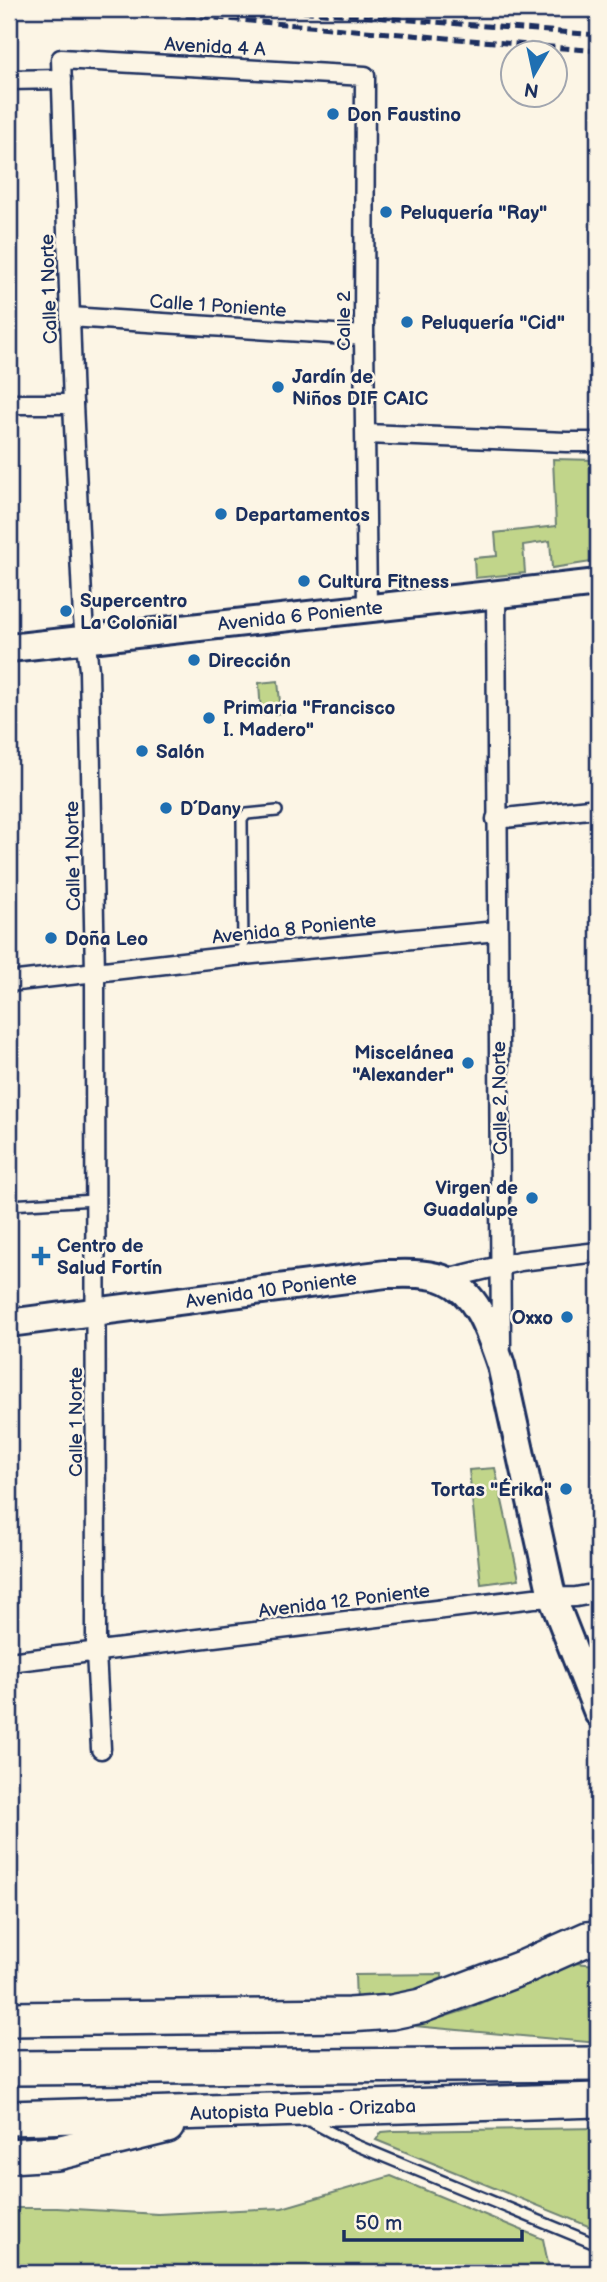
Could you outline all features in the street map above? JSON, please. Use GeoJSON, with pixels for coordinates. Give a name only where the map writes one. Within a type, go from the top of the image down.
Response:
{"type":"FeatureCollection","features":[{"type":"Feature","properties":{"kind":"highway"},"geometry":{"type":"LineString","coordinates":[[9,2019],[349,2015],[392,2012],[432,2002],[524,1967],[594,1935]]}},
{"type":"Feature","properties":{"kind":"highway","name":"Autopista Puebla - Orizaba"},"geometry":{"type":"LineString","coordinates":[[9,2068],[598,2064]]}},
{"type":"Feature","properties":{"kind":"highway","name":"Autopista Puebla - Orizaba"},"geometry":{"type":"LineString","coordinates":[[9,2118],[598,2100]]}},
{"type":"Feature","properties":{"kind":"highway"},"geometry":{"type":"LineString","coordinates":[[9,2155],[57,2153],[142,2134],[213,2111]]}},
{"type":"Feature","properties":{"kind":"street","name":"Avenida 4 A"},"geometry":{"type":"LineString","coordinates":[[61,59],[365,76]]}},
{"type":"Feature","properties":{"kind":"street","name":"Calle 1 Norte"},"geometry":{"type":"LineString","coordinates":[[61,59],[73,404],[85,639],[89,670],[95,972],[96,1652],[101,1749]]}},
{"type":"Feature","properties":{"kind":"street","name":"Calle 2"},"geometry":{"type":"LineString","coordinates":[[365,76],[367,608]]}},
{"type":"Feature","properties":{"kind":"street"},"geometry":{"type":"LineString","coordinates":[[9,80],[62,79]]}},
{"type":"Feature","properties":{"kind":"street","name":"Calle 1 Poniente"},"geometry":{"type":"LineString","coordinates":[[70,317],[364,336]]}},
{"type":"Feature","properties":{"kind":"street"},"geometry":{"type":"LineString","coordinates":[[9,404],[73,404]]}},
{"type":"Feature","properties":{"kind":"street"},"geometry":{"type":"LineString","coordinates":[[366,434],[598,442]]}},
{"type":"Feature","properties":{"kind":"street","name":"Avenida 6 Poniente"},"geometry":{"type":"LineString","coordinates":[[9,648],[598,583]]}},
{"type":"Feature","properties":{"kind":"street","name":"Calle 2 Norte"},"geometry":{"type":"LineString","coordinates":[[496,595],[501,1365],[552,1597],[598,1713]]}},
{"type":"Feature","properties":{"kind":"street"},"geometry":{"type":"LineString","coordinates":[[496,819],[598,808]]}},
{"type":"Feature","properties":{"kind":"street","name":"Avenida 8 Poniente"},"geometry":{"type":"LineString","coordinates":[[9,982],[497,930]]}},
{"type":"Feature","properties":{"kind":"street","name":"Avenida 10 Poniente"},"geometry":{"type":"LineString","coordinates":[[9,1323],[386,1273],[446,1279],[520,1261],[598,1252]]}},
{"type":"Feature","properties":{"kind":"street"},"geometry":{"type":"LineString","coordinates":[[446,1279],[466,1293],[480,1311],[501,1365]]}},
{"type":"Feature","properties":{"kind":"street","name":"Avenida 12 Poniente"},"geometry":{"type":"LineString","coordinates":[[9,1662],[598,1593]]}},
{"type":"Feature","properties":{"kind":"lane"},"geometry":{"type":"LineString","coordinates":[[243,955],[242,819],[247,814],[277,811]]}},
{"type":"Feature","properties":{"kind":"lane"},"geometry":{"type":"LineString","coordinates":[[9,1205],[95,1200]]}},
{"type":"Feature","properties":{"kind":"lane"},"geometry":{"type":"LineString","coordinates":[[288,2110],[353,2144],[598,2245]]}},
{"type":"Feature","properties":{"kind":"green space"},"geometry":{"type":"Polygon","coordinates":[[[553,459],[598,460],[598,561],[552,568],[550,541],[523,545],[525,573],[475,578],[474,558],[497,556],[495,533],[556,526],[553,459]]]}},
{"type":"Feature","properties":{"kind":"green space"},"geometry":{"type":"Polygon","coordinates":[[[278,681],[281,713],[261,715],[259,683],[278,681]]]}},
{"type":"Feature","properties":{"kind":"green space"},"geometry":{"type":"Polygon","coordinates":[[[495,1468],[519,1579],[481,1584],[469,1470],[495,1468]]]}},
{"type":"Feature","properties":{"kind":"green space"},"geometry":{"type":"Polygon","coordinates":[[[573,1963],[598,1965],[598,2043],[414,2026],[466,2010],[573,1963]]]}},
{"type":"Feature","properties":{"kind":"green space"},"geometry":{"type":"Polygon","coordinates":[[[442,1974],[442,1978],[394,2000],[356,2002],[355,1975],[442,1974]]]}},
{"type":"Feature","properties":{"kind":"green space"},"geometry":{"type":"Polygon","coordinates":[[[598,2128],[598,2230],[376,2140],[382,2132],[394,2131],[598,2128]]]}},
{"type":"Feature","properties":{"kind":"green space"},"geometry":{"type":"Polygon","coordinates":[[[391,2176],[543,2239],[550,2273],[9,2273],[9,2208],[158,2214],[282,2208],[391,2176]]]}},
{"type":"Feature","properties":{"kind":"railway"},"geometry":{"type":"LineString","coordinates":[[111,9],[598,51]]}},
{"type":"Feature","properties":{"kind":"railway"},"geometry":{"type":"LineString","coordinates":[[273,9],[598,35]]}},
{"type":"Feature","properties":{"kind":"place","name":"Don Faustino"},"geometry":{"type":"Point","coordinates":[333,114]}},
{"type":"Feature","properties":{"kind":"place","name":"Peluquería \"Ray\""},"geometry":{"type":"Point","coordinates":[386,212]}},
{"type":"Feature","properties":{"kind":"place","name":"Peluquería \"Cid\""},"geometry":{"type":"Point","coordinates":[407,322]}},
{"type":"Feature","properties":{"kind":"place","name":"Jardín de Niños DIF CAIC"},"geometry":{"type":"Point","coordinates":[278,387]}},
{"type":"Feature","properties":{"kind":"place","name":"Departamentos"},"geometry":{"type":"Point","coordinates":[221,514]}},
{"type":"Feature","properties":{"kind":"place","name":"Cultura Fitness"},"geometry":{"type":"Point","coordinates":[304,581]}},
{"type":"Feature","properties":{"kind":"place","name":"Supercentro La Colonial"},"geometry":{"type":"Point","coordinates":[66,611]}},
{"type":"Feature","properties":{"kind":"place","name":"Dirección"},"geometry":{"type":"Point","coordinates":[194,660]}},
{"type":"Feature","properties":{"kind":"place","name":"Primaria \"Francisco I. Madero\""},"geometry":{"type":"Point","coordinates":[209,718]}},
{"type":"Feature","properties":{"kind":"place","name":"Salón"},"geometry":{"type":"Point","coordinates":[142,751]}},
{"type":"Feature","properties":{"kind":"place","name":"D´Dany"},"geometry":{"type":"Point","coordinates":[166,808]}},
{"type":"Feature","properties":{"kind":"place","name":"Doña Leo"},"geometry":{"type":"Point","coordinates":[51,938]}},
{"type":"Feature","properties":{"kind":"place","name":"Miscelánea \"Alexander\""},"geometry":{"type":"Point","coordinates":[468,1063]}},
{"type":"Feature","properties":{"kind":"place","name":"Virgen de Guadalupe"},"geometry":{"type":"Point","coordinates":[532,1198]}},
{"type":"Feature","properties":{"kind":"place","name":"Centro de Salud Fortín"},"geometry":{"type":"Point","coordinates":[41,1256]}},
{"type":"Feature","properties":{"kind":"place","name":"Oxxo"},"geometry":{"type":"Point","coordinates":[567,1317]}},
{"type":"Feature","properties":{"kind":"place","name":"Tortas \"Érika\""},"geometry":{"type":"Point","coordinates":[566,1489]}}]}
